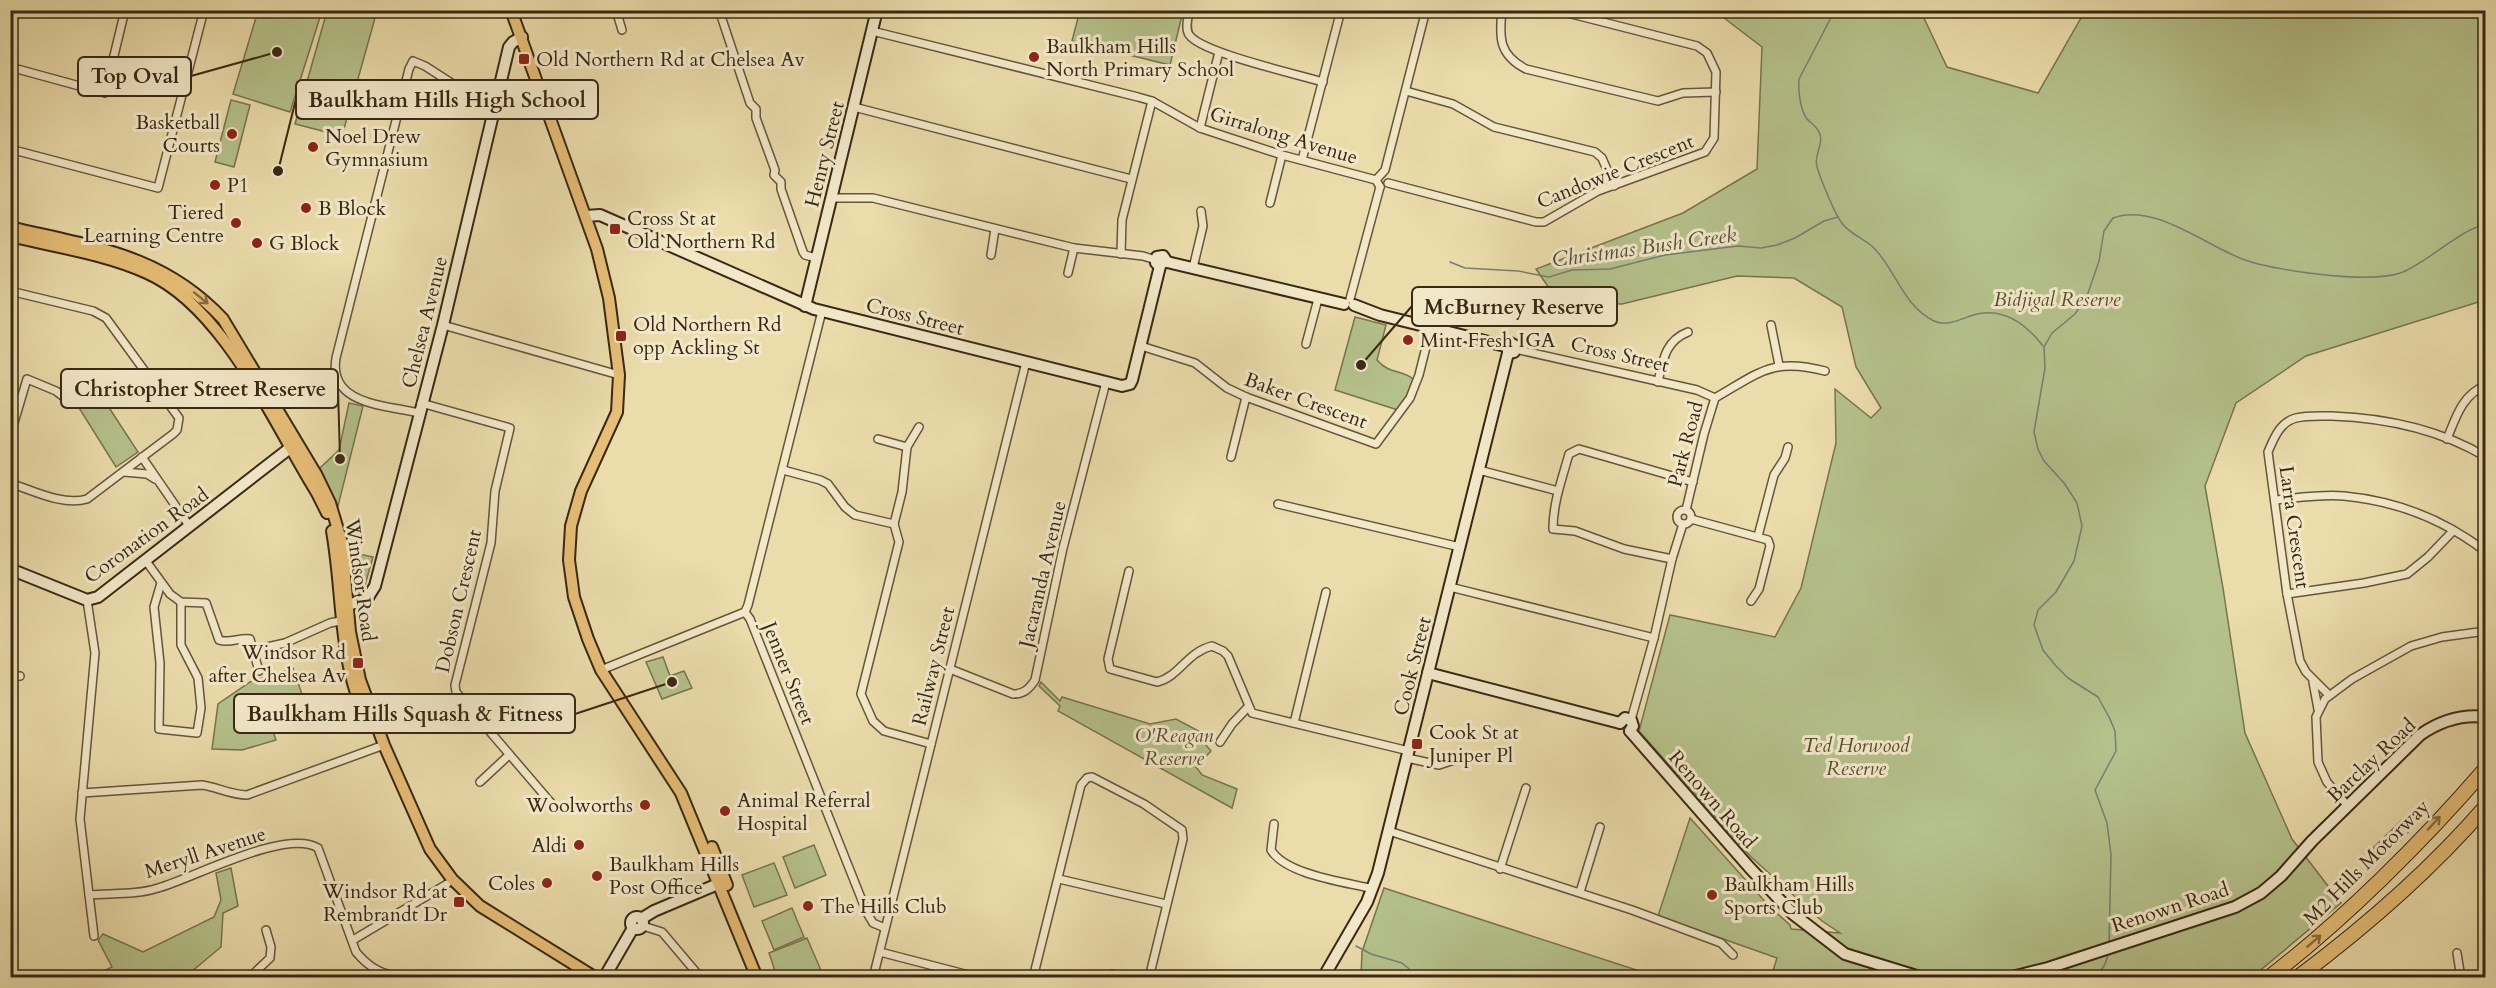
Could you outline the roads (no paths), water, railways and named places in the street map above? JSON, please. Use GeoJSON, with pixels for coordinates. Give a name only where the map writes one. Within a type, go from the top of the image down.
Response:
{"type":"FeatureCollection","features":[{"type":"Feature","properties":{"kind":"highway","name":"M2 Hills Motorway"},"geometry":{"type":"LineString","coordinates":[[2268,978],[2334,923],[2394,865],[2486,768]]}},
{"type":"Feature","properties":{"kind":"highway","name":"M2 Hills Motorway"},"geometry":{"type":"LineString","coordinates":[[2297,978],[2392,901],[2486,806]]}},
{"type":"Feature","properties":{"kind":"main road"},"geometry":{"type":"LineString","coordinates":[[512,10],[586,216],[604,273],[620,375],[617,412],[581,491],[575,510],[569,544],[574,597],[601,670],[644,735],[651,740],[684,786],[757,978]]}},
{"type":"Feature","properties":{"kind":"main road","name":"Windsor Road"},"geometry":{"type":"LineString","coordinates":[[10,227],[96,247],[136,260],[164,271],[184,284],[208,303],[223,319],[294,445]]}},
{"type":"Feature","properties":{"kind":"main road","name":"Windsor Road"},"geometry":{"type":"LineString","coordinates":[[10,236],[122,264],[148,273],[169,285],[203,315],[229,346],[320,481],[334,515],[344,556],[344,606],[360,680],[381,747],[419,843],[447,884],[474,909],[583,978]]}},
{"type":"Feature","properties":{"kind":"main road","name":"Windsor Road"},"geometry":{"type":"LineString","coordinates":[[344,606],[340,621],[353,684],[425,840],[452,879],[490,913],[596,978]]}},
{"type":"Feature","properties":{"kind":"main road"},"geometry":{"type":"LineString","coordinates":[[722,882],[764,978]]}},
{"type":"Feature","properties":{"kind":"street"},"geometry":{"type":"LineString","coordinates":[[10,149],[158,188],[204,10]]}},
{"type":"Feature","properties":{"kind":"street"},"geometry":{"type":"LineString","coordinates":[[616,10],[622,30]]}},
{"type":"Feature","properties":{"kind":"street"},"geometry":{"type":"LineString","coordinates":[[719,10],[750,103],[756,109],[756,118],[775,170],[774,175],[781,182],[781,189],[803,252],[805,255],[816,258]]}},
{"type":"Feature","properties":{"kind":"street","name":"Henry Street"},"geometry":{"type":"LineString","coordinates":[[805,306],[878,10]]}},
{"type":"Feature","properties":{"kind":"street"},"geometry":{"type":"LineString","coordinates":[[1190,10],[1187,27],[1190,37],[1220,51],[1323,82]]}},
{"type":"Feature","properties":{"kind":"street"},"geometry":{"type":"LineString","coordinates":[[1302,160],[1341,10]]}},
{"type":"Feature","properties":{"kind":"street"},"geometry":{"type":"LineString","coordinates":[[1349,303],[1380,187],[1379,177],[1406,91],[1426,10]]}},
{"type":"Feature","properties":{"kind":"street"},"geometry":{"type":"LineString","coordinates":[[1502,10],[1502,47],[1514,63],[1526,69],[1658,101],[1683,93],[1716,92]]}},
{"type":"Feature","properties":{"kind":"street","name":"Candowie Crescent"},"geometry":{"type":"LineString","coordinates":[[1388,183],[1536,222],[1551,218],[1588,195],[1706,152],[1714,138],[1716,92],[1716,72],[1707,53],[1697,46],[1556,10]]}},
{"type":"Feature","properties":{"kind":"street"},"geometry":{"type":"LineString","coordinates":[[10,67],[105,93],[122,11]]}},
{"type":"Feature","properties":{"kind":"street","name":"Girralong Avenue"},"geometry":{"type":"LineString","coordinates":[[872,31],[1152,101],[1200,128],[1282,155],[1379,177]]}},
{"type":"Feature","properties":{"kind":"street","name":"Chelsea Avenue"},"geometry":{"type":"LineString","coordinates":[[344,606],[367,599],[375,586],[443,325],[509,47],[522,37]]}},
{"type":"Feature","properties":{"kind":"street"},"geometry":{"type":"LineString","coordinates":[[1200,128],[1220,51]]}},
{"type":"Feature","properties":{"kind":"street"},"geometry":{"type":"LineString","coordinates":[[420,408],[350,396],[337,382],[336,358],[409,69],[414,61],[453,84],[499,90]]}},
{"type":"Feature","properties":{"kind":"street"},"geometry":{"type":"LineString","coordinates":[[1406,91],[1453,104],[1494,127],[1595,152],[1602,158],[1614,186]]}},
{"type":"Feature","properties":{"kind":"street"},"geometry":{"type":"LineString","coordinates":[[1121,254],[1122,220],[1152,101]]}},
{"type":"Feature","properties":{"kind":"street"},"geometry":{"type":"LineString","coordinates":[[854,107],[1131,179]]}},
{"type":"Feature","properties":{"kind":"street"},"geometry":{"type":"LineString","coordinates":[[1270,203],[1282,155]]}},
{"type":"Feature","properties":{"kind":"street"},"geometry":{"type":"LineString","coordinates":[[1379,177],[1386,177],[1388,183],[1380,187]]}},
{"type":"Feature","properties":{"kind":"street"},"geometry":{"type":"LineString","coordinates":[[832,198],[873,198],[1074,248],[1143,256],[1161,263]]}},
{"type":"Feature","properties":{"kind":"street"},"geometry":{"type":"LineString","coordinates":[[1193,268],[1203,226],[1201,211]]}},
{"type":"Feature","properties":{"kind":"street","name":"Cross Street"},"geometry":{"type":"LineString","coordinates":[[586,216],[596,214],[603,216],[805,306],[1124,386],[1132,382],[1161,263],[1193,268],[1318,299],[1349,303],[1375,313],[1509,349],[1697,390],[1715,398]]}},
{"type":"Feature","properties":{"kind":"street"},"geometry":{"type":"LineString","coordinates":[[991,255],[995,229]]}},
{"type":"Feature","properties":{"kind":"street"},"geometry":{"type":"LineString","coordinates":[[1068,273],[1074,248]]}},
{"type":"Feature","properties":{"kind":"street"},"geometry":{"type":"LineString","coordinates":[[10,291],[101,314],[111,323],[179,418],[177,430],[87,499],[60,500],[10,483]]}},
{"type":"Feature","properties":{"kind":"street"},"geometry":{"type":"LineString","coordinates":[[1306,344],[1318,299]]}},
{"type":"Feature","properties":{"kind":"street","name":"Jenner Street"},"geometry":{"type":"LineString","coordinates":[[822,311],[745,612],[750,619],[867,913],[873,923],[885,928]]}},
{"type":"Feature","properties":{"kind":"street"},"geometry":{"type":"LineString","coordinates":[[443,325],[620,375]]}},
{"type":"Feature","properties":{"kind":"street"},"geometry":{"type":"LineString","coordinates":[[1771,325],[1779,365]]}},
{"type":"Feature","properties":{"kind":"street","name":"Baker Crescent"},"geometry":{"type":"LineString","coordinates":[[1141,346],[1195,363],[1227,388],[1246,397],[1376,444],[1410,398],[1419,375],[1431,327]]}},
{"type":"Feature","properties":{"kind":"street"},"geometry":{"type":"LineString","coordinates":[[1658,382],[1666,350],[1677,336],[1688,332]]}},
{"type":"Feature","properties":{"kind":"street","name":"Cook Street"},"geometry":{"type":"LineString","coordinates":[[1323,978],[1373,889],[1509,349]]}},
{"type":"Feature","properties":{"kind":"street","name":"Railway Street"},"geometry":{"type":"LineString","coordinates":[[873,978],[1026,362]]}},
{"type":"Feature","properties":{"kind":"street","name":"Park Road"},"geometry":{"type":"LineString","coordinates":[[1686,510],[1715,398],[1769,367],[1802,365],[1825,371]]}},
{"type":"Feature","properties":{"kind":"street"},"geometry":{"type":"LineString","coordinates":[[10,436],[27,379],[56,391],[64,398]]}},
{"type":"Feature","properties":{"kind":"street","name":"Jacaranda Avenue"},"geometry":{"type":"LineString","coordinates":[[950,669],[1013,694],[1020,694],[1028,690],[1035,680],[1063,548],[1106,382]]}},
{"type":"Feature","properties":{"kind":"street"},"geometry":{"type":"LineString","coordinates":[[2447,439],[2463,402],[2473,392],[2486,385]]}},
{"type":"Feature","properties":{"kind":"street"},"geometry":{"type":"LineString","coordinates":[[1231,457],[1246,397]]}},
{"type":"Feature","properties":{"kind":"street","name":"Dobson Crescent"},"geometry":{"type":"LineString","coordinates":[[420,408],[510,428],[495,491],[491,543],[455,685],[458,695],[552,804]]}},
{"type":"Feature","properties":{"kind":"street","name":"Larra Crescent"},"geometry":{"type":"LineString","coordinates":[[2329,694],[2311,677],[2301,661],[2287,594],[2268,452],[2277,431],[2294,418],[2317,416],[2390,421],[2435,433],[2486,457]]}},
{"type":"Feature","properties":{"kind":"street"},"geometry":{"type":"LineString","coordinates":[[919,427],[907,447],[902,492],[894,524],[899,542],[861,694],[873,721],[884,731],[931,744]]}},
{"type":"Feature","properties":{"kind":"street"},"geometry":{"type":"LineString","coordinates":[[878,439],[907,447]]}},
{"type":"Feature","properties":{"kind":"street","name":"Coronation Road"},"geometry":{"type":"LineString","coordinates":[[10,569],[87,600],[98,597],[294,445]]}},
{"type":"Feature","properties":{"kind":"street"},"geometry":{"type":"LineString","coordinates":[[1758,536],[1774,475],[1785,458],[1788,447]]}},
{"type":"Feature","properties":{"kind":"street"},"geometry":{"type":"LineString","coordinates":[[1672,559],[1624,549],[1575,531],[1553,530],[1553,511],[1558,491],[1569,454],[1579,449],[1693,482]]}},
{"type":"Feature","properties":{"kind":"street"},"geometry":{"type":"LineString","coordinates":[[142,457],[190,527]]}},
{"type":"Feature","properties":{"kind":"street"},"geometry":{"type":"LineString","coordinates":[[783,470],[828,484],[845,507],[855,515],[894,524]]}},
{"type":"Feature","properties":{"kind":"street"},"geometry":{"type":"LineString","coordinates":[[1479,470],[1558,491]]}},
{"type":"Feature","properties":{"kind":"street"},"geometry":{"type":"LineString","coordinates":[[124,472],[147,474],[157,480]]}},
{"type":"Feature","properties":{"kind":"street"},"geometry":{"type":"LineString","coordinates":[[2275,500],[2344,496],[2394,504],[2434,519],[2486,552]]}},
{"type":"Feature","properties":{"kind":"street"},"geometry":{"type":"LineString","coordinates":[[1278,504],[1460,547]]}},
{"type":"Feature","properties":{"kind":"street"},"geometry":{"type":"LineString","coordinates":[[1683,524],[1679,522],[1677,516],[1682,510],[1691,514],[1691,519]]}},
{"type":"Feature","properties":{"kind":"street"},"geometry":{"type":"LineString","coordinates":[[1428,673],[1627,725],[1654,638],[1672,559],[1683,524],[1691,519],[1768,540],[1770,546],[1760,589],[1751,601]]}},
{"type":"Feature","properties":{"kind":"street"},"geometry":{"type":"LineString","coordinates":[[2287,594],[2364,583],[2407,574],[2428,557],[2453,531]]}},
{"type":"Feature","properties":{"kind":"street"},"geometry":{"type":"LineString","coordinates":[[146,561],[161,583],[181,602],[206,603],[219,640],[226,642],[250,639],[259,671]]}},
{"type":"Feature","properties":{"kind":"street"},"geometry":{"type":"LineString","coordinates":[[1129,571],[1107,659],[1108,666],[1114,671],[1157,682],[1171,676],[1197,651],[1212,646],[1228,656],[1252,713],[1439,765],[1454,760]]}},
{"type":"Feature","properties":{"kind":"street"},"geometry":{"type":"LineString","coordinates":[[161,583],[154,607],[160,663],[159,729],[197,733],[201,708],[198,678],[181,645],[181,602]]}},
{"type":"Feature","properties":{"kind":"street"},"geometry":{"type":"LineString","coordinates":[[1450,587],[1654,638]]}},
{"type":"Feature","properties":{"kind":"street"},"geometry":{"type":"LineString","coordinates":[[1294,723],[1326,592]]}},
{"type":"Feature","properties":{"kind":"street"},"geometry":{"type":"LineString","coordinates":[[87,600],[95,648],[80,819],[94,936]]}},
{"type":"Feature","properties":{"kind":"street"},"geometry":{"type":"LineString","coordinates":[[601,670],[745,612]]}},
{"type":"Feature","properties":{"kind":"street"},"geometry":{"type":"LineString","coordinates":[[253,650],[285,643],[330,623],[340,621]]}},
{"type":"Feature","properties":{"kind":"street"},"geometry":{"type":"LineString","coordinates":[[2318,711],[2329,694],[2386,658],[2410,646],[2442,637],[2486,631]]}},
{"type":"Feature","properties":{"kind":"street"},"geometry":{"type":"LineString","coordinates":[[10,677],[20,676]]}},
{"type":"Feature","properties":{"kind":"street"},"geometry":{"type":"LineString","coordinates":[[2311,677],[2317,696],[2316,738],[2320,768],[2327,782],[2347,806]]}},
{"type":"Feature","properties":{"kind":"street"},"geometry":{"type":"LineString","coordinates":[[1220,742],[1232,723],[1248,707]]}},
{"type":"Feature","properties":{"kind":"street","name":"Barclay Road"},"geometry":{"type":"LineString","coordinates":[[2296,859],[2420,735],[2435,725],[2460,717],[2486,717]]}},
{"type":"Feature","properties":{"kind":"street","name":"Renown Road"},"geometry":{"type":"LineString","coordinates":[[1627,725],[1742,860],[1793,914],[1845,954],[1923,978]]}},
{"type":"Feature","properties":{"kind":"street"},"geometry":{"type":"LineString","coordinates":[[81,793],[202,785],[216,787],[236,795],[247,795],[259,793],[381,747]]}},
{"type":"Feature","properties":{"kind":"street"},"geometry":{"type":"LineString","coordinates":[[480,782],[508,755]]}},
{"type":"Feature","properties":{"kind":"street"},"geometry":{"type":"LineString","coordinates":[[1033,978],[1085,775],[1144,804],[1182,830],[1183,838],[1149,978]]}},
{"type":"Feature","properties":{"kind":"street"},"geometry":{"type":"LineString","coordinates":[[1500,869],[1526,788]]}},
{"type":"Feature","properties":{"kind":"street"},"geometry":{"type":"LineString","coordinates":[[1274,824],[1271,850],[1278,860],[1297,869],[1373,889]]}},
{"type":"Feature","properties":{"kind":"street"},"geometry":{"type":"LineString","coordinates":[[1580,892],[1600,827]]}},
{"type":"Feature","properties":{"kind":"street"},"geometry":{"type":"LineString","coordinates":[[1389,831],[1500,869],[1580,892],[1721,944],[1733,955]]}},
{"type":"Feature","properties":{"kind":"street","name":"Meryll Avenue"},"geometry":{"type":"LineString","coordinates":[[89,895],[157,889],[257,850],[292,843],[311,844],[318,848],[356,952],[383,974],[395,976]]}},
{"type":"Feature","properties":{"kind":"street","name":"Renown Road"},"geometry":{"type":"LineString","coordinates":[[2008,978],[2048,968],[2134,938],[2235,907],[2261,892],[2281,876],[2296,859]]}},
{"type":"Feature","properties":{"kind":"street"},"geometry":{"type":"LineString","coordinates":[[1059,879],[1166,904]]}},
{"type":"Feature","properties":{"kind":"street"},"geometry":{"type":"LineString","coordinates":[[639,922],[683,898],[722,882]]}},
{"type":"Feature","properties":{"kind":"street"},"geometry":{"type":"LineString","coordinates":[[353,940],[447,884]]}},
{"type":"Feature","properties":{"kind":"street"},"geometry":{"type":"LineString","coordinates":[[604,978],[639,922],[655,906],[683,898]]}},
{"type":"Feature","properties":{"kind":"street"},"geometry":{"type":"LineString","coordinates":[[659,930],[655,920],[657,914],[671,904]]}},
{"type":"Feature","properties":{"kind":"street"},"geometry":{"type":"LineString","coordinates":[[639,922],[659,930],[701,978]]}},
{"type":"Feature","properties":{"kind":"street"},"geometry":{"type":"LineString","coordinates":[[249,978],[270,958],[271,947],[266,930]]}},
{"type":"Feature","properties":{"kind":"street"},"geometry":{"type":"LineString","coordinates":[[879,952],[980,978]]}},
{"type":"Feature","properties":{"kind":"street"},"geometry":{"type":"LineString","coordinates":[[2457,954],[2461,978]]}},
{"type":"Feature","properties":{"kind":"street"},"geometry":{"type":"LineString","coordinates":[[1112,974],[1126,978]]}},
{"type":"Feature","properties":{"kind":"water"},"geometry":{"type":"Polygon","coordinates":[[[2408,819],[2413,824],[2407,833],[2388,850],[2371,858],[2369,854],[2371,850],[2402,820],[2408,819]]]}},
{"type":"Feature","properties":{"kind":"waterway"},"geometry":{"type":"LineString","coordinates":[[1835,10],[1799,79],[1799,88],[1805,115],[1820,136],[1816,158],[1817,167],[1841,222],[1873,247],[1907,297],[1923,314],[1934,321],[1949,323],[1984,313],[2004,315],[2021,324],[2043,346]]}},
{"type":"Feature","properties":{"kind":"waterway"},"geometry":{"type":"LineString","coordinates":[[2109,944],[2111,855],[2107,823],[2095,790],[2116,751],[2115,731],[2098,697],[2068,678],[2043,650],[2034,625],[2038,610],[2056,592],[2074,561],[2082,526],[2077,503],[2064,483],[2044,461],[2034,432],[2045,368],[2044,347],[2052,333],[2075,314],[2087,296],[2099,261],[2104,231],[2113,218],[2129,215],[2146,216],[2180,228],[2230,254],[2257,264],[2305,273],[2380,277],[2403,272],[2457,237],[2486,225]]}},
{"type":"Feature","properties":{"kind":"waterway","name":"Christmas Bush Creek"},"geometry":{"type":"LineString","coordinates":[[1450,262],[1465,268],[1518,271],[1549,277],[1572,270],[1610,269],[1665,255],[1738,246],[1761,248],[1777,245],[1795,238],[1824,221],[1838,217]]}},
{"type":"Feature","properties":{"kind":"waterway"},"geometry":{"type":"LineString","coordinates":[[1356,946],[1371,954],[1402,963],[1420,978]]}},
{"type":"Feature","properties":{"kind":"waterway"},"geometry":{"type":"LineString","coordinates":[[2096,978],[2109,952]]}},
{"type":"Feature","properties":{"kind":"place","name":"Top Oval"},"geometry":{"type":"Point","coordinates":[277,52]}},
{"type":"Feature","properties":{"kind":"place","name":"Baulkham Hills North Primary School"},"geometry":{"type":"Point","coordinates":[1034,57]}},
{"type":"Feature","properties":{"kind":"place","name":"Old Northern Rd at Chelsea Av"},"geometry":{"type":"Point","coordinates":[524,59]}},
{"type":"Feature","properties":{"kind":"place","name":"Basketball Courts"},"geometry":{"type":"Point","coordinates":[232,134]}},
{"type":"Feature","properties":{"kind":"place","name":"Noel Drew Gymnasium"},"geometry":{"type":"Point","coordinates":[313,147]}},
{"type":"Feature","properties":{"kind":"place","name":"Baulkham Hills High School"},"geometry":{"type":"Point","coordinates":[278,171]}},
{"type":"Feature","properties":{"kind":"place","name":"P1"},"geometry":{"type":"Point","coordinates":[215,185]}},
{"type":"Feature","properties":{"kind":"place","name":"B Block"},"geometry":{"type":"Point","coordinates":[306,208]}},
{"type":"Feature","properties":{"kind":"place","name":"Tiered Learning Centre"},"geometry":{"type":"Point","coordinates":[236,223]}},
{"type":"Feature","properties":{"kind":"place","name":"Cross St at Old Northern Rd"},"geometry":{"type":"Point","coordinates":[615,229]}},
{"type":"Feature","properties":{"kind":"place","name":"G Block"},"geometry":{"type":"Point","coordinates":[257,243]}},
{"type":"Feature","properties":{"kind":"place","name":"Old Northern Rd opp Ackling St"},"geometry":{"type":"Point","coordinates":[621,336]}},
{"type":"Feature","properties":{"kind":"place","name":"Mint Fresh IGA"},"geometry":{"type":"Point","coordinates":[1408,340]}},
{"type":"Feature","properties":{"kind":"place","name":"McBurney Reserve"},"geometry":{"type":"Point","coordinates":[1361,365]}},
{"type":"Feature","properties":{"kind":"place","name":"Christopher Street Reserve"},"geometry":{"type":"Point","coordinates":[340,459]}},
{"type":"Feature","properties":{"kind":"place","name":"Windsor Rd after Chelsea Av"},"geometry":{"type":"Point","coordinates":[358,663]}},
{"type":"Feature","properties":{"kind":"place","name":"Baulkham Hills Squash & Fitness"},"geometry":{"type":"Point","coordinates":[672,682]}},
{"type":"Feature","properties":{"kind":"place","name":"Cook St at Juniper Pl"},"geometry":{"type":"Point","coordinates":[1417,744]}},
{"type":"Feature","properties":{"kind":"place","name":"Woolworths"},"geometry":{"type":"Point","coordinates":[645,805]}},
{"type":"Feature","properties":{"kind":"place","name":"Animal Referral Hospital"},"geometry":{"type":"Point","coordinates":[725,811]}},
{"type":"Feature","properties":{"kind":"place","name":"Aldi"},"geometry":{"type":"Point","coordinates":[579,845]}},
{"type":"Feature","properties":{"kind":"place","name":"Baulkham Hills Post Office"},"geometry":{"type":"Point","coordinates":[597,876]}},
{"type":"Feature","properties":{"kind":"place","name":"Coles"},"geometry":{"type":"Point","coordinates":[547,883]}},
{"type":"Feature","properties":{"kind":"place","name":"Baulkham Hills Sports Club"},"geometry":{"type":"Point","coordinates":[1712,895]}},
{"type":"Feature","properties":{"kind":"place","name":"Windsor Rd at Rembrandt Dr"},"geometry":{"type":"Point","coordinates":[459,902]}},
{"type":"Feature","properties":{"kind":"place","name":"The Hills Club"},"geometry":{"type":"Point","coordinates":[808,906]}},
{"type":"Feature","properties":{"kind":"park label","name":"Bidjigal Reserve"},"geometry":{"type":"Point","coordinates":[2057,299]}},
{"type":"Feature","properties":{"kind":"park label","name":"O'Reagan Reserve"},"geometry":{"type":"Point","coordinates":[1174,746]}},
{"type":"Feature","properties":{"kind":"park label","name":"Ted Horwood Reserve"},"geometry":{"type":"Point","coordinates":[1856,756]}}]}
